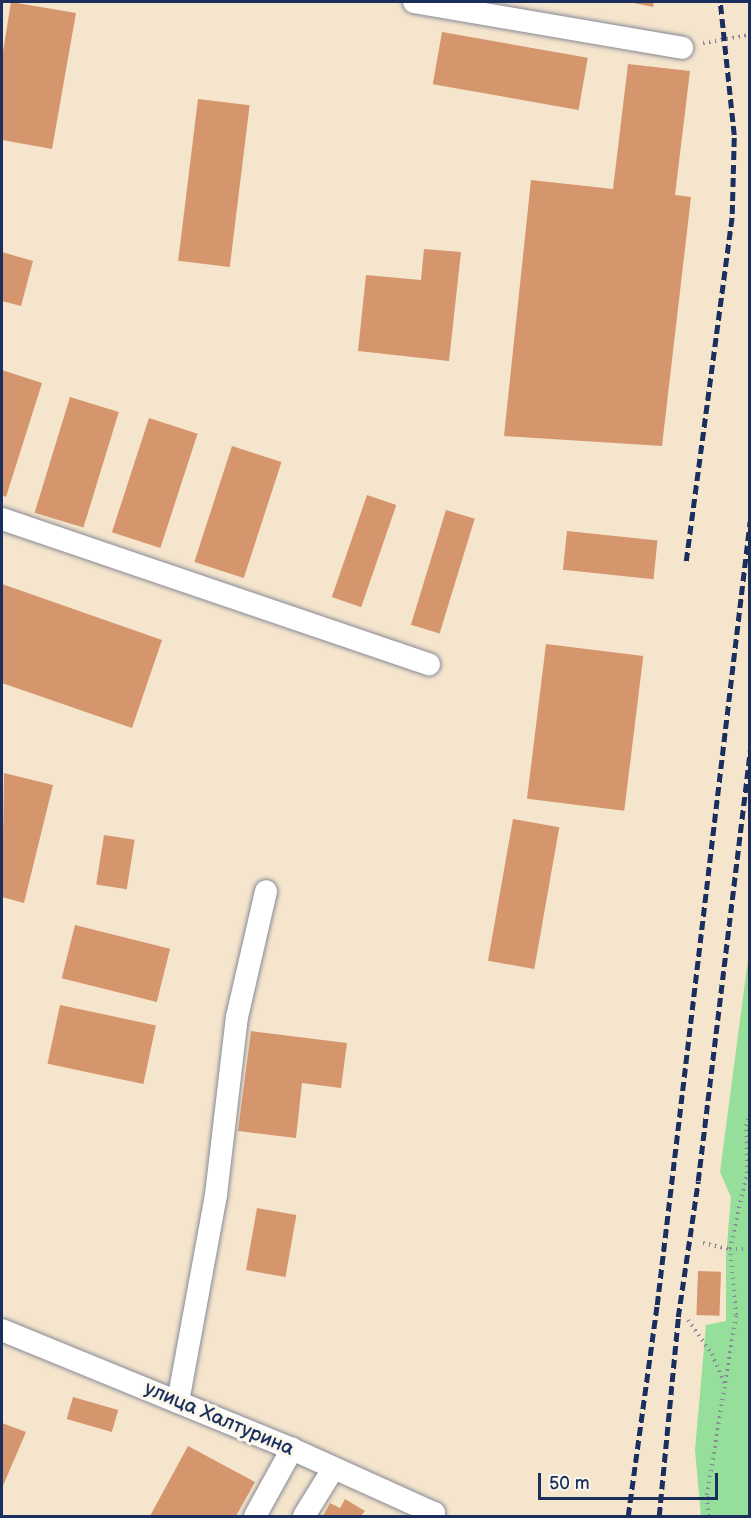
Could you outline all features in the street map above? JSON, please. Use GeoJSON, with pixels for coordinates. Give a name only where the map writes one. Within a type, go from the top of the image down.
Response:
{"type":"FeatureCollection","features":[{"type":"Feature","properties":{"kind":"street"},"geometry":{"type":"LineString","coordinates":[[414,2],[682,48]]}},
{"type":"Feature","properties":{"kind":"street"},"geometry":{"type":"LineString","coordinates":[[2,519],[429,664]]}},
{"type":"Feature","properties":{"kind":"street"},"geometry":{"type":"LineString","coordinates":[[178,1402],[216,1195],[237,1017],[266,891]]}},
{"type":"Feature","properties":{"kind":"street","name":"улица Халтурина"},"geometry":{"type":"LineString","coordinates":[[2,1330],[292,1449],[434,1515]]}},
{"type":"Feature","properties":{"kind":"street"},"geometry":{"type":"LineString","coordinates":[[255,1516],[292,1449]]}},
{"type":"Feature","properties":{"kind":"street"},"geometry":{"type":"LineString","coordinates":[[304,1516],[333,1469]]}},
{"type":"Feature","properties":{"kind":"path"},"geometry":{"type":"LineString","coordinates":[[682,48],[750,35]]}},
{"type":"Feature","properties":{"kind":"path"},"geometry":{"type":"LineString","coordinates":[[708,1516],[707,1496],[736,1315],[730,1249],[747,1173],[746,1126],[750,1115]]}},
{"type":"Feature","properties":{"kind":"path"},"geometry":{"type":"LineString","coordinates":[[703,1243],[730,1249],[750,1249]]}},
{"type":"Feature","properties":{"kind":"path"},"geometry":{"type":"LineString","coordinates":[[688,1320],[712,1354],[726,1387]]}},
{"type":"Feature","properties":{"kind":"green space"},"geometry":{"type":"Polygon","coordinates":[[[749,952],[749,1516],[701,1516],[695,1450],[706,1325],[726,1321],[726,1256],[731,1197],[720,1172],[749,952]]]}},
{"type":"Feature","properties":{"kind":"building"},"geometry":{"type":"Polygon","coordinates":[[[11,2],[76,13],[52,149],[2,140],[2,58],[11,2]]]}},
{"type":"Feature","properties":{"kind":"building"},"geometry":{"type":"Polygon","coordinates":[[[629,2],[654,2],[653,7],[629,2]]]}},
{"type":"Feature","properties":{"kind":"building"},"geometry":{"type":"Polygon","coordinates":[[[442,32],[588,58],[579,110],[433,84],[442,32]]]}},
{"type":"Feature","properties":{"kind":"building"},"geometry":{"type":"Polygon","coordinates":[[[628,64],[690,71],[675,195],[691,197],[662,446],[504,436],[531,180],[613,189],[628,64]]]}},
{"type":"Feature","properties":{"kind":"building"},"geometry":{"type":"Polygon","coordinates":[[[198,99],[250,105],[230,267],[178,261],[198,99]]]}},
{"type":"Feature","properties":{"kind":"building"},"geometry":{"type":"Polygon","coordinates":[[[424,249],[461,252],[449,361],[358,351],[366,275],[421,280],[424,249]]]}},
{"type":"Feature","properties":{"kind":"building"},"geometry":{"type":"Polygon","coordinates":[[[2,252],[33,261],[21,306],[2,301],[2,252]]]}},
{"type":"Feature","properties":{"kind":"building"},"geometry":{"type":"Polygon","coordinates":[[[2,370],[42,383],[6,497],[2,495],[2,370]]]}},
{"type":"Feature","properties":{"kind":"building"},"geometry":{"type":"Polygon","coordinates":[[[70,397],[119,412],[83,528],[35,513],[70,397]]]}},
{"type":"Feature","properties":{"kind":"building"},"geometry":{"type":"Polygon","coordinates":[[[149,418],[198,434],[160,548],[112,532],[149,418]]]}},
{"type":"Feature","properties":{"kind":"building"},"geometry":{"type":"Polygon","coordinates":[[[232,446],[281,462],[244,578],[194,562],[232,446]]]}},
{"type":"Feature","properties":{"kind":"building"},"geometry":{"type":"Polygon","coordinates":[[[367,495],[396,505],[361,607],[332,597],[367,495]]]}},
{"type":"Feature","properties":{"kind":"building"},"geometry":{"type":"Polygon","coordinates":[[[446,510],[475,519],[440,634],[411,625],[446,510]]]}},
{"type":"Feature","properties":{"kind":"building"},"geometry":{"type":"Polygon","coordinates":[[[567,531],[658,541],[653,579],[563,570],[567,531]]]}},
{"type":"Feature","properties":{"kind":"building"},"geometry":{"type":"Polygon","coordinates":[[[2,584],[162,640],[132,728],[2,683],[2,584]]]}},
{"type":"Feature","properties":{"kind":"building"},"geometry":{"type":"Polygon","coordinates":[[[546,644],[643,656],[624,811],[527,799],[546,644]]]}},
{"type":"Feature","properties":{"kind":"building"},"geometry":{"type":"Polygon","coordinates":[[[4,773],[53,785],[24,903],[2,897],[4,773]]]}},
{"type":"Feature","properties":{"kind":"building"},"geometry":{"type":"Polygon","coordinates":[[[513,819],[559,827],[534,969],[488,961],[513,819]]]}},
{"type":"Feature","properties":{"kind":"building"},"geometry":{"type":"Polygon","coordinates":[[[104,835],[135,840],[127,889],[96,884],[104,835]]]}},
{"type":"Feature","properties":{"kind":"building"},"geometry":{"type":"Polygon","coordinates":[[[75,925],[170,949],[157,1002],[62,978],[75,925]]]}},
{"type":"Feature","properties":{"kind":"building"},"geometry":{"type":"Polygon","coordinates":[[[60,1005],[156,1025],[143,1084],[48,1064],[60,1005]]]}},
{"type":"Feature","properties":{"kind":"building"},"geometry":{"type":"Polygon","coordinates":[[[251,1031],[347,1043],[341,1088],[302,1083],[296,1138],[238,1131],[251,1031]]]}},
{"type":"Feature","properties":{"kind":"building"},"geometry":{"type":"Polygon","coordinates":[[[257,1208],[296,1215],[285,1277],[246,1270],[257,1208]]]}},
{"type":"Feature","properties":{"kind":"building"},"geometry":{"type":"Polygon","coordinates":[[[698,1271],[721,1272],[719,1316],[696,1315],[698,1271]]]}},
{"type":"Feature","properties":{"kind":"building"},"geometry":{"type":"Polygon","coordinates":[[[73,1397],[118,1410],[112,1432],[67,1419],[73,1397]]]}},
{"type":"Feature","properties":{"kind":"building"},"geometry":{"type":"Polygon","coordinates":[[[2,1423],[26,1432],[2,1488],[2,1423]]]}},
{"type":"Feature","properties":{"kind":"building"},"geometry":{"type":"Polygon","coordinates":[[[188,1446],[255,1482],[236,1516],[150,1516],[188,1446]]]}},
{"type":"Feature","properties":{"kind":"building"},"geometry":{"type":"Polygon","coordinates":[[[345,1499],[365,1511],[361,1516],[323,1516],[330,1503],[340,1508],[345,1499]]]}},
{"type":"Feature","properties":{"kind":"railway"},"geometry":{"type":"LineString","coordinates":[[686,561],[732,214],[734,135],[720,2]]}},
{"type":"Feature","properties":{"kind":"railway"},"geometry":{"type":"LineString","coordinates":[[628,1516],[657,1305],[750,521]]}},
{"type":"Feature","properties":{"kind":"railway"},"geometry":{"type":"LineString","coordinates":[[659,1516],[678,1317],[698,1181],[750,750]]}}]}
